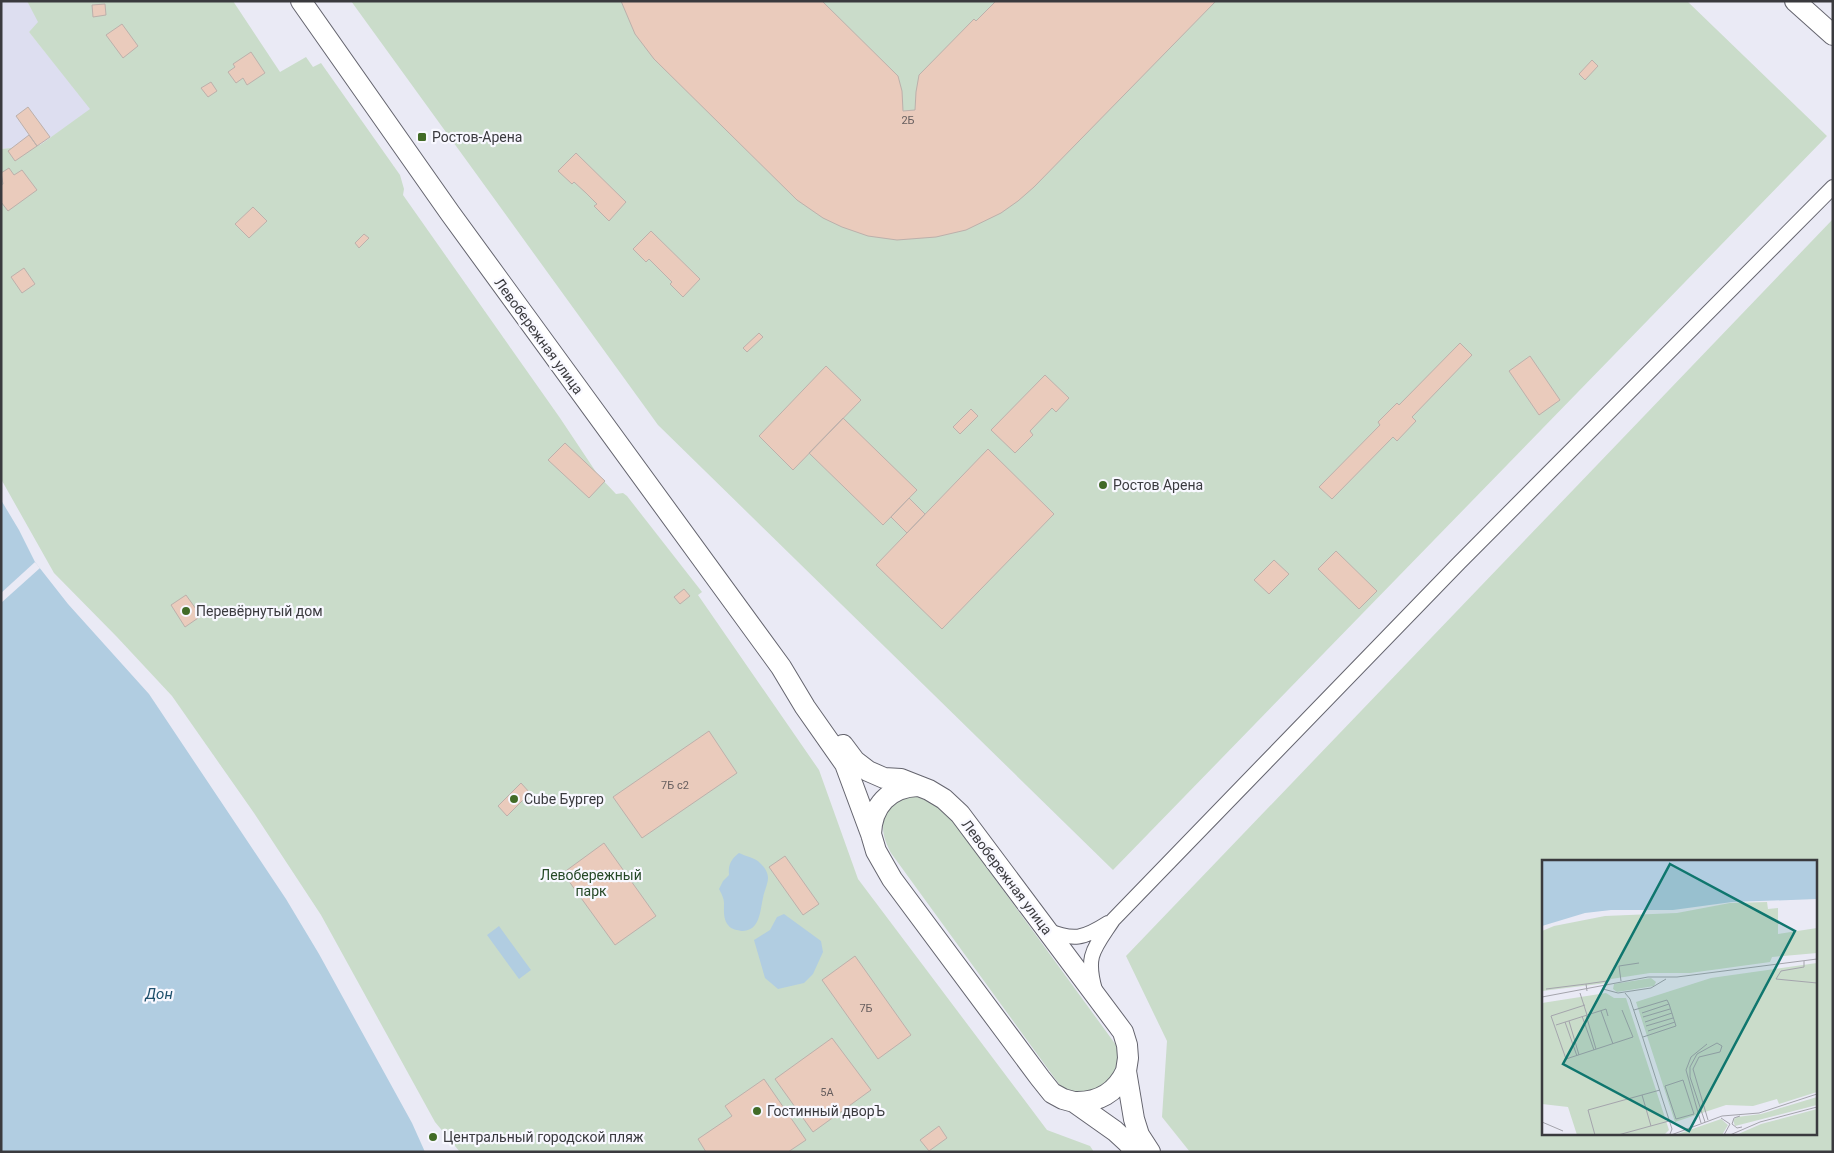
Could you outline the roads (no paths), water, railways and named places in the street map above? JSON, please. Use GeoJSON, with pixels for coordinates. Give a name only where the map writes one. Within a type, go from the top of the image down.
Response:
{"type":"FeatureCollection","features":[{"type":"Feature","properties":{"kind":"main road","name":"Левобережная улица"},"geometry":{"type":"LineString","coordinates":[[301,1],[450,213],[781,667],[805,707],[845,764],[876,852],[892,879],[1052,1093],[1074,1102],[1115,1131],[1128,1142],[1135,1152]]}},
{"type":"Feature","properties":{"kind":"main road"},"geometry":{"type":"LineString","coordinates":[[1795,1],[1833,34]]}},
{"type":"Feature","properties":{"kind":"main road","name":"Левобережная улица"},"geometry":{"type":"LineString","coordinates":[[781,667],[811,701],[855,761],[868,771],[884,778],[901,779],[929,790],[944,799],[960,814],[1123,1032],[1127,1045],[1126,1071],[1139,1135],[1150,1152]]}},
{"type":"Feature","properties":{"kind":"main road"},"geometry":{"type":"LineString","coordinates":[[871,834],[874,812],[884,799],[897,790],[919,786]]}},
{"type":"Feature","properties":{"kind":"main road"},"geometry":{"type":"LineString","coordinates":[[1074,1102],[1084,1103],[1102,1098],[1116,1087],[1126,1071]]}},
{"type":"Feature","properties":{"kind":"street"},"geometry":{"type":"LineString","coordinates":[[1097,998],[1090,962],[1094,949],[1113,920],[1459,563],[1833,187]]}},
{"type":"Feature","properties":{"kind":"street"},"geometry":{"type":"LineString","coordinates":[[1046,930],[1067,936],[1088,935],[1113,920]]}},
{"type":"Feature","properties":{"kind":"water","name":"Дон"},"geometry":{"type":"Polygon","coordinates":[[[1,500],[35,562],[68,604],[149,694],[286,899],[319,954],[412,1123],[425,1152],[1,1152],[1,500]]]}},
{"type":"Feature","properties":{"kind":"water"},"geometry":{"type":"Polygon","coordinates":[[[739,853],[758,861],[768,876],[756,924],[748,930],[742,931],[733,929],[726,923],[724,899],[719,889],[729,875],[731,862],[739,853]]]}},
{"type":"Feature","properties":{"kind":"water"},"geometry":{"type":"Polygon","coordinates":[[[784,914],[821,941],[823,952],[813,974],[804,983],[778,989],[765,978],[754,940],[770,930],[777,917],[784,914]]]}},
{"type":"Feature","properties":{"kind":"water"},"geometry":{"type":"Polygon","coordinates":[[[499,926],[531,970],[519,979],[487,935],[499,926]]]}},
{"type":"Feature","properties":{"kind":"place","name":"Ростов-Арена"},"geometry":{"type":"Point","coordinates":[422,137]}},
{"type":"Feature","properties":{"kind":"place","name":"Ростов Арена"},"geometry":{"type":"Point","coordinates":[1103,485]}},
{"type":"Feature","properties":{"kind":"place","name":"Перевёрнутый дом"},"geometry":{"type":"Point","coordinates":[186,611]}},
{"type":"Feature","properties":{"kind":"place","name":"Cube Бургер"},"geometry":{"type":"Point","coordinates":[514,799]}},
{"type":"Feature","properties":{"kind":"place","name":"Гостинный дворЪ"},"geometry":{"type":"Point","coordinates":[757,1111]}},
{"type":"Feature","properties":{"kind":"place","name":"Центральный городской пляж"},"geometry":{"type":"Point","coordinates":[433,1137]}},
{"type":"Feature","properties":{"kind":"park label","name":"Левобережный парк"},"geometry":{"type":"Point","coordinates":[591,884]}}]}
